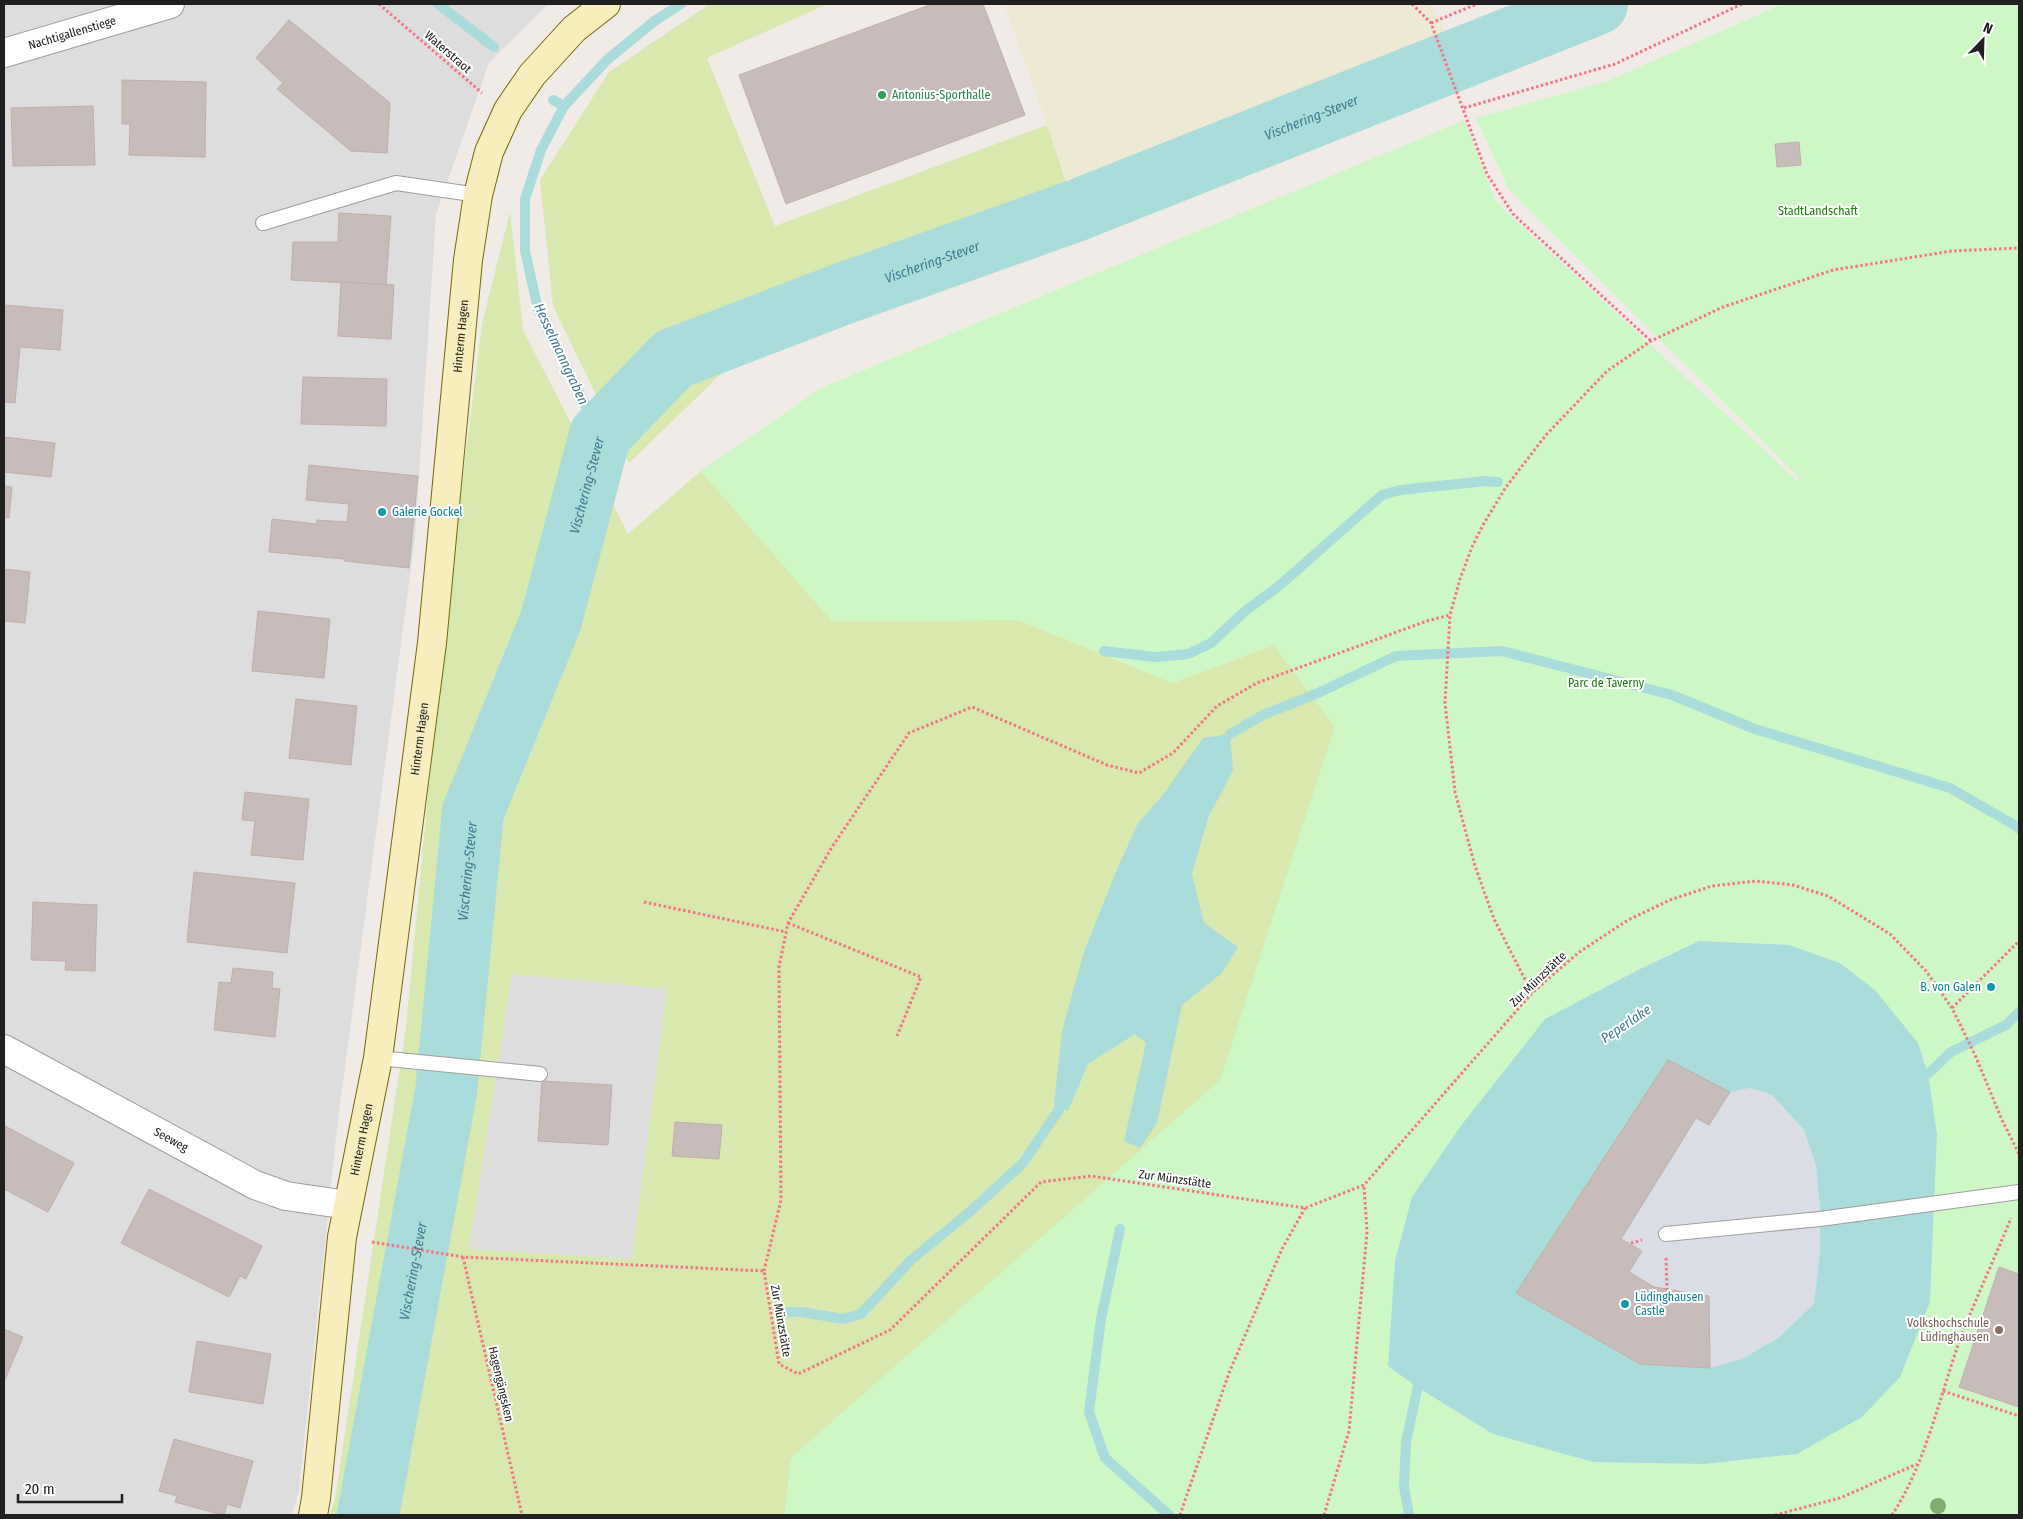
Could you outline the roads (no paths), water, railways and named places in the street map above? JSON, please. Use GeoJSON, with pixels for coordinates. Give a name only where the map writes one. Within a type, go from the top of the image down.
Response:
{"type":"FeatureCollection","features":[{"type":"Feature","properties":{"kind":"street","name":"Nachtigallenstiege"},"geometry":{"type":"LineString","coordinates":[[4,53],[170,4]]}},
{"type":"Feature","properties":{"kind":"street","name":"Hinterm Hagen"},"geometry":{"type":"LineString","coordinates":[[312,1515],[316,1498],[342,1237],[348,1205],[389,1059],[432,642],[468,260],[478,194],[489,152],[508,110],[532,74],[574,29],[606,4]]}},
{"type":"Feature","properties":{"kind":"street","name":"Seeweg"},"geometry":{"type":"LineString","coordinates":[[4,1049],[255,1185],[286,1196],[348,1205]]}},
{"type":"Feature","properties":{"kind":"lane"},"geometry":{"type":"LineString","coordinates":[[263,223],[396,182],[478,194]]}},
{"type":"Feature","properties":{"kind":"lane"},"geometry":{"type":"LineString","coordinates":[[389,1059],[540,1074]]}},
{"type":"Feature","properties":{"kind":"lane"},"geometry":{"type":"LineString","coordinates":[[1666,1234],[1820,1219],[2019,1192]]}},
{"type":"Feature","properties":{"kind":"water"},"geometry":{"type":"Polygon","coordinates":[[[1230,734],[1233,770],[1208,818],[1192,874],[1204,923],[1238,947],[1222,973],[1182,1005],[1157,1123],[1140,1148],[1124,1141],[1146,1043],[1135,1034],[1088,1064],[1068,1111],[1054,1105],[1062,1031],[1084,952],[1115,874],[1138,823],[1163,795],[1203,738],[1230,734]]]}},
{"type":"Feature","properties":{"kind":"water"},"geometry":{"type":"Polygon","coordinates":[[[1699,941],[1789,945],[1840,963],[1875,990],[1918,1043],[1928,1074],[1937,1134],[1930,1302],[1900,1377],[1862,1417],[1797,1454],[1704,1464],[1593,1462],[1493,1434],[1417,1387],[1388,1366],[1395,1261],[1412,1197],[1460,1127],[1545,1019],[1636,971],[1699,941]],[[1668,1061],[1516,1293],[1640,1364],[1710,1368],[1742,1359],[1778,1338],[1814,1304],[1820,1252],[1820,1207],[1816,1166],[1804,1130],[1772,1095],[1750,1088],[1730,1092],[1668,1061]]]}},
{"type":"Feature","properties":{"kind":"waterway"},"geometry":{"type":"LineString","coordinates":[[438,4],[494,47]]}},
{"type":"Feature","properties":{"kind":"waterway","name":"Hesselmanngraben"},"geometry":{"type":"LineString","coordinates":[[600,435],[538,309],[525,251],[525,199],[541,150],[564,106],[608,59],[656,20],[681,4]]}},
{"type":"Feature","properties":{"kind":"waterway","name":"Vischering-Stever"},"geometry":{"type":"LineString","coordinates":[[368,1515],[446,1092],[473,812],[551,620],[600,435],[673,359],[842,294],[1075,211],[1597,4]]}},
{"type":"Feature","properties":{"kind":"waterway"},"geometry":{"type":"LineString","coordinates":[[553,100],[564,106]]}},
{"type":"Feature","properties":{"kind":"waterway"},"geometry":{"type":"LineString","coordinates":[[1104,651],[1155,657],[1188,654],[1211,643],[1244,612],[1279,586],[1382,495],[1400,490],[1486,481],[1498,482]]}},
{"type":"Feature","properties":{"kind":"waterway"},"geometry":{"type":"LineString","coordinates":[[1230,734],[1263,715],[1318,693],[1396,656],[1502,651],[1672,695],[1755,729],[1950,788],[2019,829]]}},
{"type":"Feature","properties":{"kind":"waterway","name":"Peperlake"},"geometry":{"type":"LineString","coordinates":[[1917,1072],[1928,1074],[1951,1052],[2006,1025],[2019,1012]]}},
{"type":"Feature","properties":{"kind":"waterway"},"geometry":{"type":"LineString","coordinates":[[778,1312],[802,1312],[843,1319],[861,1314],[911,1260],[972,1210],[1023,1163],[1060,1108]]}},
{"type":"Feature","properties":{"kind":"waterway"},"geometry":{"type":"LineString","coordinates":[[1120,1229],[1101,1319],[1089,1412],[1105,1458],[1169,1515]]}},
{"type":"Feature","properties":{"kind":"waterway"},"geometry":{"type":"LineString","coordinates":[[1409,1515],[1404,1486],[1406,1442],[1420,1376]]}},
{"type":"Feature","properties":{"kind":"place","name":"Antonius-Sporthalle"},"geometry":{"type":"Point","coordinates":[882,95]}},
{"type":"Feature","properties":{"kind":"place","name":"Galerie Gockel"},"geometry":{"type":"Point","coordinates":[382,512]}},
{"type":"Feature","properties":{"kind":"place","name":"B. von Galen"},"geometry":{"type":"Point","coordinates":[1991,987]}},
{"type":"Feature","properties":{"kind":"place","name":"Lüdinghausen Castle"},"geometry":{"type":"Point","coordinates":[1625,1304]}},
{"type":"Feature","properties":{"kind":"place","name":"Volkshochschule Lüdinghausen"},"geometry":{"type":"Point","coordinates":[1999,1330]}},
{"type":"Feature","properties":{"kind":"park label","name":"StadtLandschaft"},"geometry":{"type":"Point","coordinates":[1818,211]}},
{"type":"Feature","properties":{"kind":"park label","name":"Parc de Taverny"},"geometry":{"type":"Point","coordinates":[1606,683]}}]}
